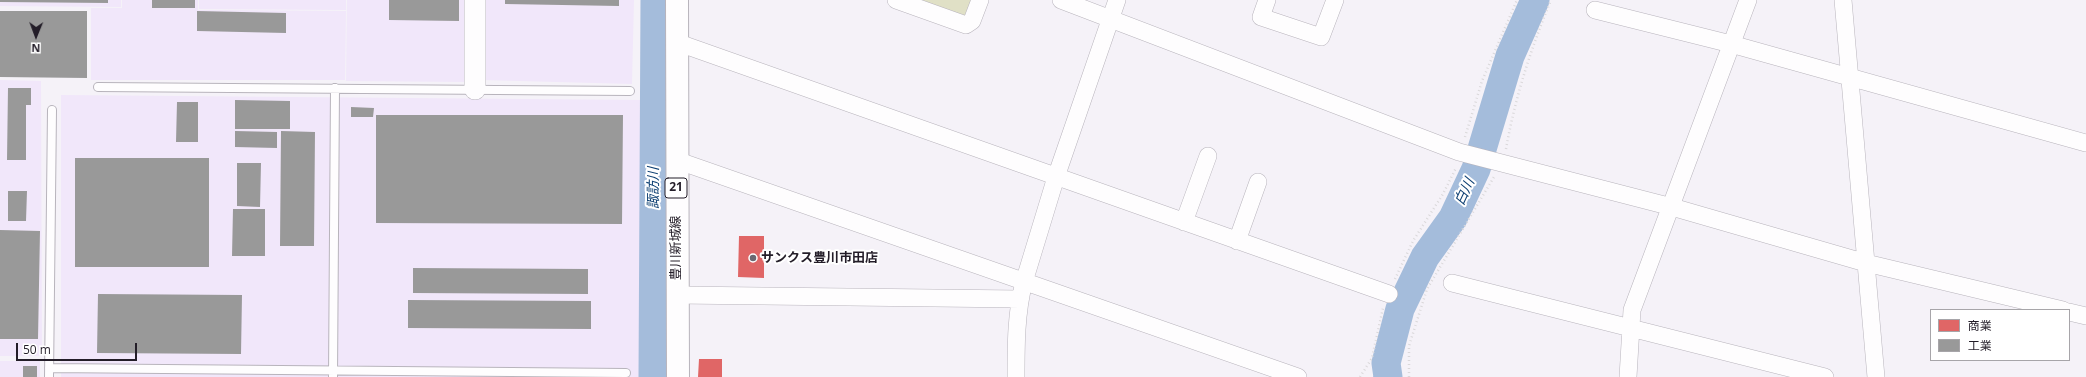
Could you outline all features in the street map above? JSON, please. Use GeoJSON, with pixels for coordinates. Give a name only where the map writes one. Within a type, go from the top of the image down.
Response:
{"type":"FeatureCollection","features":[{"type":"Feature","properties":{"kind":"main road","name":"豊川新城線"},"geometry":{"type":"LineString","coordinates":[[677,0],[676,160],[678,377]]}},
{"type":"Feature","properties":{"kind":"street"},"geometry":{"type":"LineString","coordinates":[[475,0],[475,89]]}},
{"type":"Feature","properties":{"kind":"street"},"geometry":{"type":"LineString","coordinates":[[896,0],[966,25],[972,22],[980,0]]}},
{"type":"Feature","properties":{"kind":"street"},"geometry":{"type":"LineString","coordinates":[[1062,0],[1461,152],[1672,207],[1866,263],[2059,309]]}},
{"type":"Feature","properties":{"kind":"street"},"geometry":{"type":"LineString","coordinates":[[1016,377],[1016,335],[1020,299],[1024,282],[1056,177],[1117,0]]}},
{"type":"Feature","properties":{"kind":"street"},"geometry":{"type":"LineString","coordinates":[[1267,0],[1261,17],[1321,37],[1335,0]]}},
{"type":"Feature","properties":{"kind":"street"},"geometry":{"type":"LineString","coordinates":[[1628,377],[1632,310],[1672,207],[1730,44],[1748,0]]}},
{"type":"Feature","properties":{"kind":"street"},"geometry":{"type":"LineString","coordinates":[[1843,0],[1876,377]]}},
{"type":"Feature","properties":{"kind":"street"},"geometry":{"type":"LineString","coordinates":[[1595,10],[1730,44],[1851,79],[2086,143]]}},
{"type":"Feature","properties":{"kind":"street"},"geometry":{"type":"LineString","coordinates":[[676,42],[1389,294]]}},
{"type":"Feature","properties":{"kind":"street"},"geometry":{"type":"LineString","coordinates":[[1184,222],[1208,156]]}},
{"type":"Feature","properties":{"kind":"street"},"geometry":{"type":"LineString","coordinates":[[676,160],[1298,377]]}},
{"type":"Feature","properties":{"kind":"street"},"geometry":{"type":"LineString","coordinates":[[1237,241],[1258,182]]}},
{"type":"Feature","properties":{"kind":"street"},"geometry":{"type":"LineString","coordinates":[[1452,283],[1825,377]]}},
{"type":"Feature","properties":{"kind":"street"},"geometry":{"type":"LineString","coordinates":[[677,294],[1020,299]]}},
{"type":"Feature","properties":{"kind":"street"},"geometry":{"type":"LineString","coordinates":[[2070,312],[2086,316]]}},
{"type":"Feature","properties":{"kind":"lane"},"geometry":{"type":"LineString","coordinates":[[98,87],[630,91]]}},
{"type":"Feature","properties":{"kind":"lane"},"geometry":{"type":"LineString","coordinates":[[333,374],[335,88]]}},
{"type":"Feature","properties":{"kind":"lane"},"geometry":{"type":"LineString","coordinates":[[49,377],[52,110]]}},
{"type":"Feature","properties":{"kind":"lane"},"geometry":{"type":"LineString","coordinates":[[49,368],[333,374],[553,375],[626,373]]}},
{"type":"Feature","properties":{"kind":"path"},"geometry":{"type":"LineString","coordinates":[[1360,377],[1372,358],[1382,309],[1413,241],[1443,194],[1458,166],[1482,82],[1517,0]]}},
{"type":"Feature","properties":{"kind":"path"},"geometry":{"type":"LineString","coordinates":[[1409,377],[1409,346],[1427,289],[1500,163],[1536,38],[1551,0]]}},
{"type":"Feature","properties":{"kind":"shaded area"},"geometry":{"type":"Polygon","coordinates":[[[0,0],[121,0],[121,7],[0,6],[0,0]]]}},
{"type":"Feature","properties":{"kind":"shaded area"},"geometry":{"type":"Polygon","coordinates":[[[122,0],[198,0],[198,10],[346,11],[345,80],[91,80],[91,8],[122,8],[122,0]]]}},
{"type":"Feature","properties":{"kind":"shaded area"},"geometry":{"type":"Polygon","coordinates":[[[199,0],[346,0],[346,10],[199,9],[199,0]]]}},
{"type":"Feature","properties":{"kind":"shaded area"},"geometry":{"type":"Polygon","coordinates":[[[347,0],[469,0],[468,82],[346,81],[347,0]]]}},
{"type":"Feature","properties":{"kind":"shaded area"},"geometry":{"type":"Polygon","coordinates":[[[484,0],[634,0],[632,84],[482,80],[484,0]]]}},
{"type":"Feature","properties":{"kind":"shaded area"},"geometry":{"type":"Polygon","coordinates":[[[0,80],[41,81],[42,356],[0,356],[0,80]]]}},
{"type":"Feature","properties":{"kind":"shaded area"},"geometry":{"type":"Polygon","coordinates":[[[61,95],[641,100],[640,377],[61,377],[61,95]]]}},
{"type":"Feature","properties":{"kind":"shaded area"},"geometry":{"type":"Polygon","coordinates":[[[0,361],[40,361],[40,377],[0,377],[0,361]]]}},
{"type":"Feature","properties":{"kind":"green space"},"geometry":{"type":"Polygon","coordinates":[[[911,0],[976,0],[970,16],[961,19],[911,0]]]}},
{"type":"Feature","properties":{"kind":"building: 商業"},"geometry":{"type":"Polygon","coordinates":[[[739,236],[764,236],[764,278],[738,277],[739,236]]]}},
{"type":"Feature","properties":{"kind":"building: 商業"},"geometry":{"type":"Polygon","coordinates":[[[699,359],[722,359],[722,377],[698,377],[699,359]]]}},
{"type":"Feature","properties":{"kind":"building: 工業"},"geometry":{"type":"Polygon","coordinates":[[[0,0],[108,0],[108,3],[0,2],[0,0]]]}},
{"type":"Feature","properties":{"kind":"building: 工業"},"geometry":{"type":"Polygon","coordinates":[[[152,0],[195,0],[195,8],[152,8],[152,0]]]}},
{"type":"Feature","properties":{"kind":"building: 工業"},"geometry":{"type":"Polygon","coordinates":[[[389,0],[459,0],[459,21],[389,20],[389,0]]]}},
{"type":"Feature","properties":{"kind":"building: 工業"},"geometry":{"type":"Polygon","coordinates":[[[505,0],[619,0],[619,6],[505,4],[505,0]]]}},
{"type":"Feature","properties":{"kind":"building: 工業"},"geometry":{"type":"Polygon","coordinates":[[[0,11],[87,11],[87,78],[0,77],[0,11]]]}},
{"type":"Feature","properties":{"kind":"building: 工業"},"geometry":{"type":"Polygon","coordinates":[[[197,11],[286,13],[286,33],[197,31],[197,11]]]}},
{"type":"Feature","properties":{"kind":"building: 工業"},"geometry":{"type":"Polygon","coordinates":[[[8,88],[31,88],[31,105],[26,105],[26,160],[7,160],[8,88]]]}},
{"type":"Feature","properties":{"kind":"building: 工業"},"geometry":{"type":"Polygon","coordinates":[[[235,100],[290,101],[290,129],[235,129],[235,100]]]}},
{"type":"Feature","properties":{"kind":"building: 工業"},"geometry":{"type":"Polygon","coordinates":[[[177,102],[198,102],[198,142],[176,142],[177,102]]]}},
{"type":"Feature","properties":{"kind":"building: 工業"},"geometry":{"type":"Polygon","coordinates":[[[351,107],[374,108],[373,117],[351,117],[351,107]]]}},
{"type":"Feature","properties":{"kind":"building: 工業"},"geometry":{"type":"Polygon","coordinates":[[[376,115],[623,115],[622,224],[376,223],[376,115]]]}},
{"type":"Feature","properties":{"kind":"building: 工業"},"geometry":{"type":"Polygon","coordinates":[[[235,131],[277,132],[277,148],[235,147],[235,131]]]}},
{"type":"Feature","properties":{"kind":"building: 工業"},"geometry":{"type":"Polygon","coordinates":[[[281,131],[315,132],[314,246],[280,246],[281,131]]]}},
{"type":"Feature","properties":{"kind":"building: 工業"},"geometry":{"type":"Polygon","coordinates":[[[75,158],[209,158],[209,267],[75,267],[75,158]]]}},
{"type":"Feature","properties":{"kind":"building: 工業"},"geometry":{"type":"Polygon","coordinates":[[[237,163],[261,163],[260,207],[237,206],[237,163]]]}},
{"type":"Feature","properties":{"kind":"building: 工業"},"geometry":{"type":"Polygon","coordinates":[[[8,191],[27,191],[26,221],[8,221],[8,191]]]}},
{"type":"Feature","properties":{"kind":"building: 工業"},"geometry":{"type":"Polygon","coordinates":[[[233,209],[265,209],[265,256],[232,256],[233,209]]]}},
{"type":"Feature","properties":{"kind":"building: 工業"},"geometry":{"type":"Polygon","coordinates":[[[0,230],[40,231],[38,339],[0,339],[0,230]]]}},
{"type":"Feature","properties":{"kind":"building: 工業"},"geometry":{"type":"Polygon","coordinates":[[[413,268],[588,269],[588,294],[413,293],[413,268]]]}},
{"type":"Feature","properties":{"kind":"building: 工業"},"geometry":{"type":"Polygon","coordinates":[[[98,294],[242,295],[241,354],[97,353],[98,294]]]}},
{"type":"Feature","properties":{"kind":"building: 工業"},"geometry":{"type":"Polygon","coordinates":[[[408,300],[591,301],[591,329],[408,328],[408,300]]]}},
{"type":"Feature","properties":{"kind":"building: 工業"},"geometry":{"type":"Polygon","coordinates":[[[23,366],[37,366],[37,377],[23,377],[23,366]]]}},
{"type":"Feature","properties":{"kind":"waterway","name":"諏訪川"},"geometry":{"type":"LineString","coordinates":[[653,377],[655,0]]}},
{"type":"Feature","properties":{"kind":"waterway","name":"白川"},"geometry":{"type":"LineString","coordinates":[[1388,377],[1386,363],[1400,309],[1425,257],[1453,218],[1476,169],[1510,56],[1535,0]]}},
{"type":"Feature","properties":{"kind":"waterway"},"geometry":{"type":"LineString","coordinates":[[1376,377],[1386,363]]}},
{"type":"Feature","properties":{"kind":"place","name":"サンクス豊川市田店"},"geometry":{"type":"Point","coordinates":[753,258]}}]}
